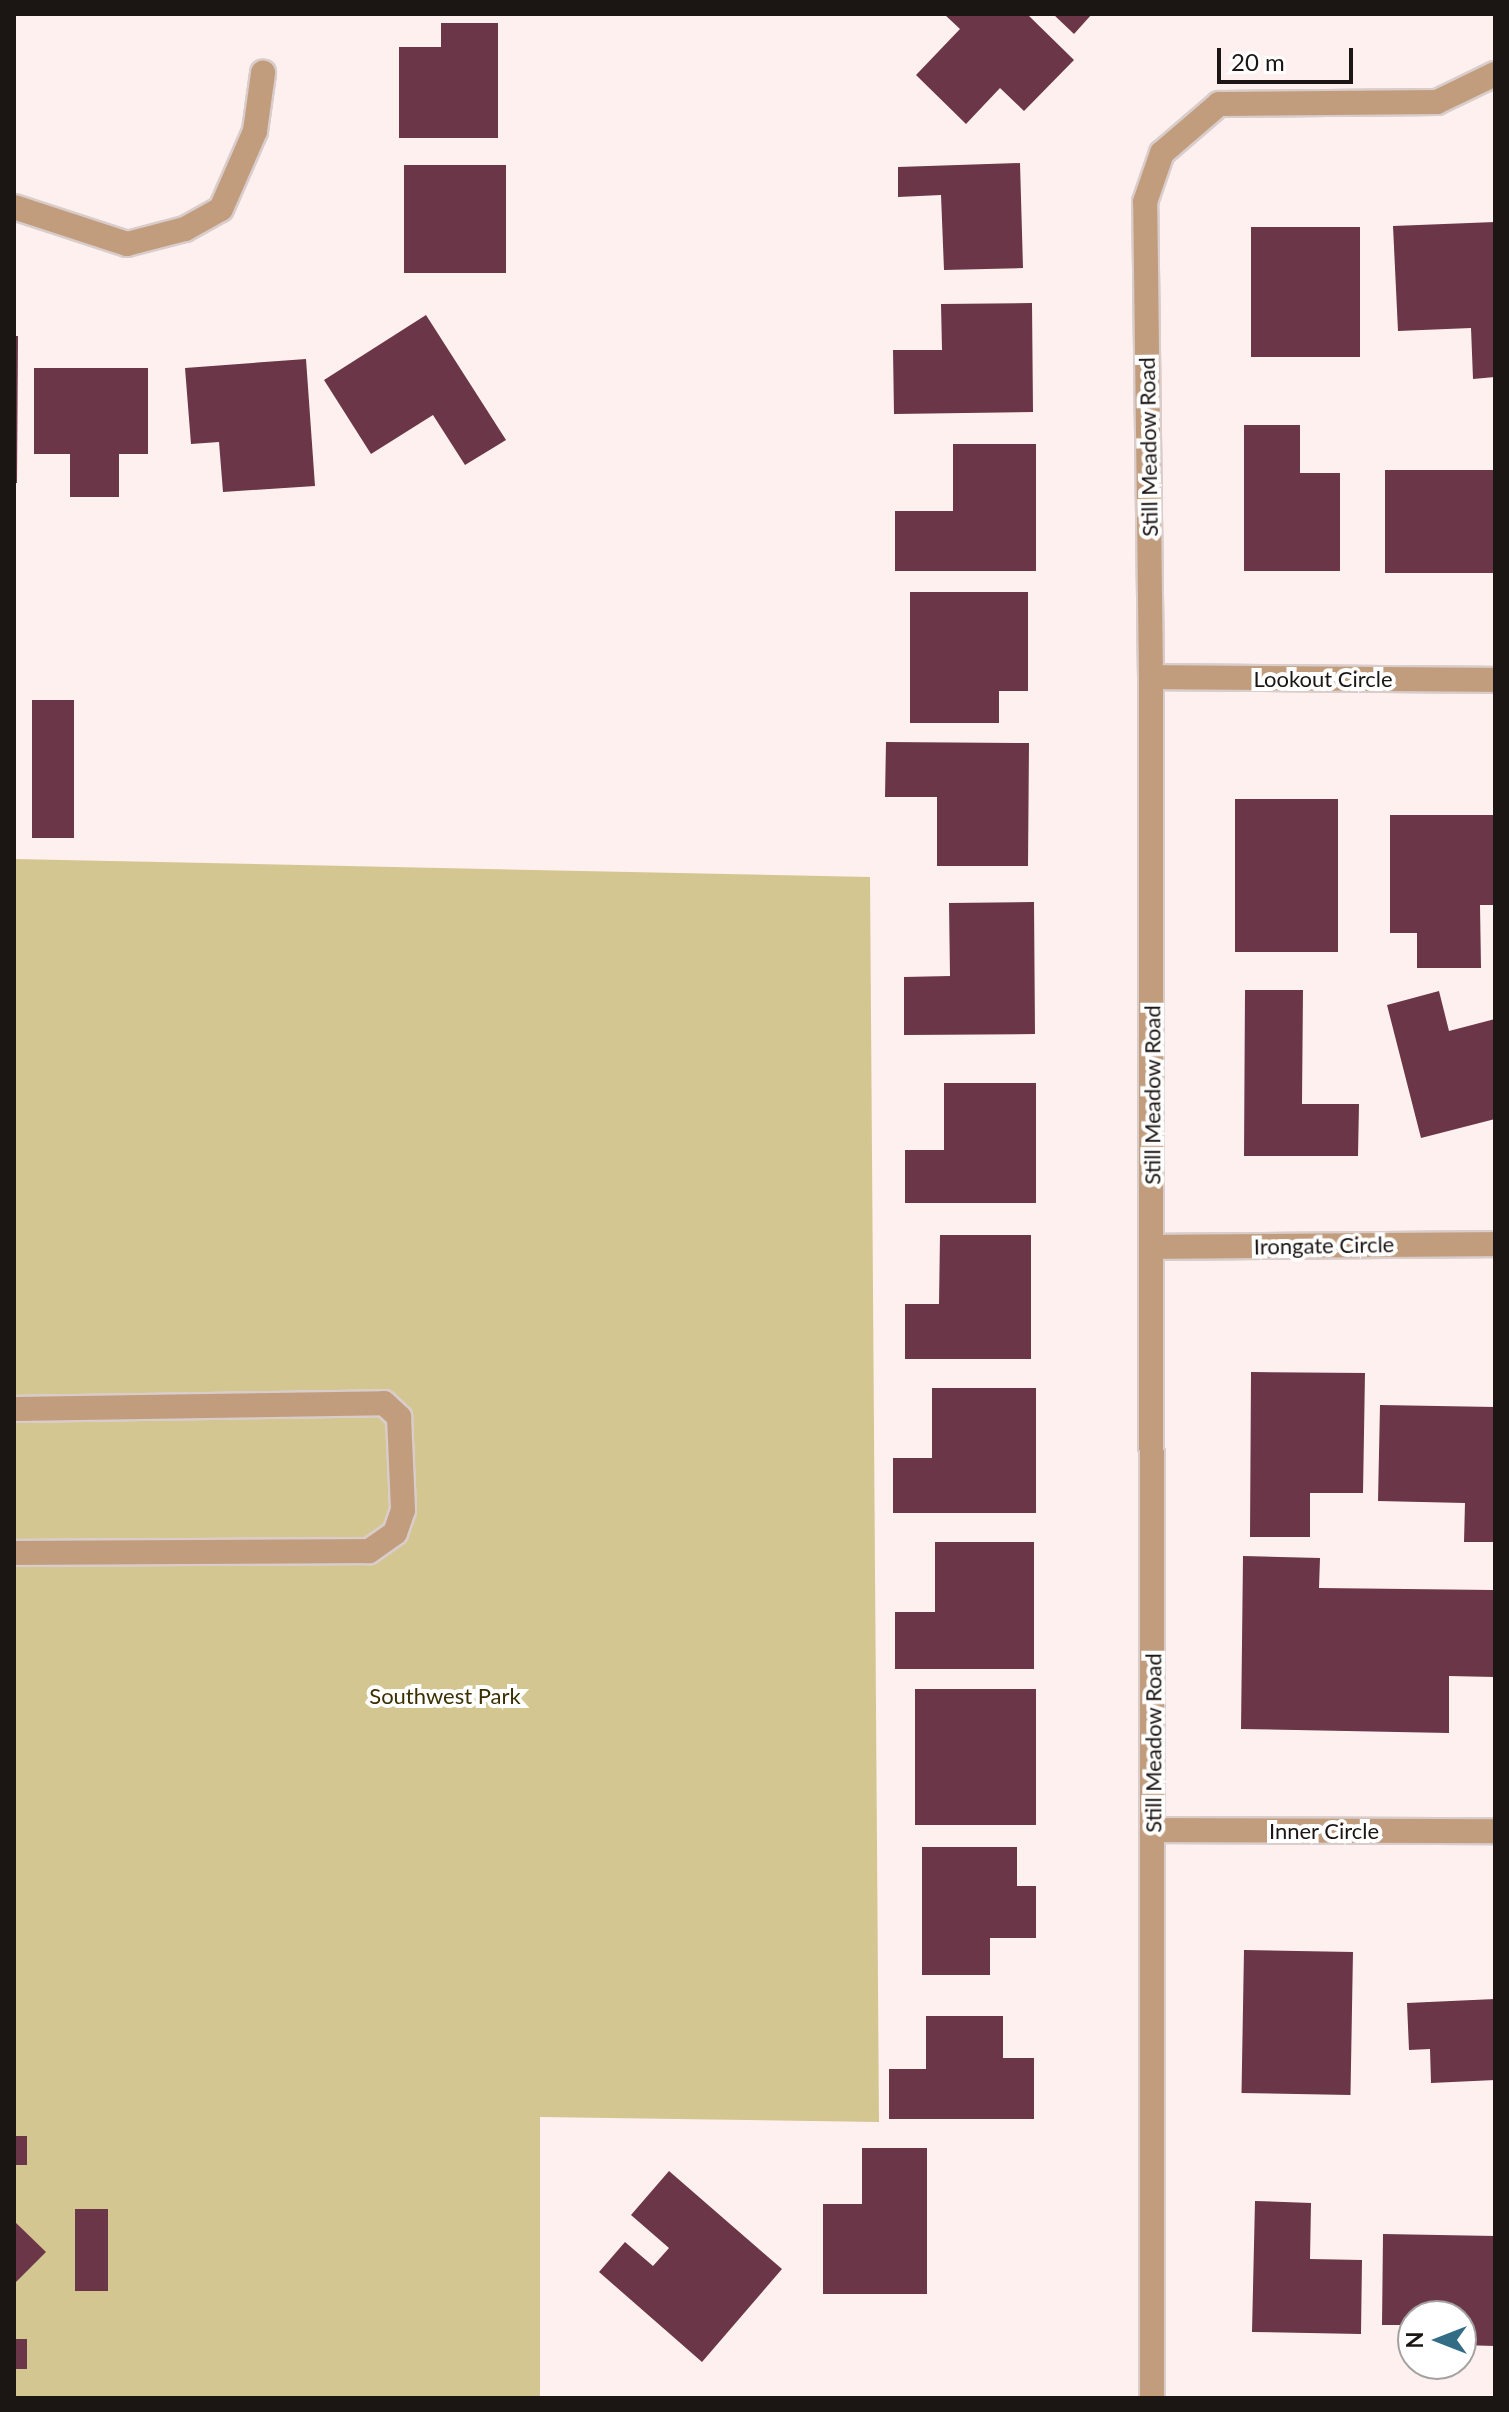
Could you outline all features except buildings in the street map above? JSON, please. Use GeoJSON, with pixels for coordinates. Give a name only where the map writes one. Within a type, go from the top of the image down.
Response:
{"type":"FeatureCollection","features":[{"type":"Feature","properties":{"kind":"street"},"geometry":{"type":"LineString","coordinates":[[14,207],[127,244],[185,229],[221,209],[255,131],[263,73]]}},
{"type":"Feature","properties":{"kind":"street","name":"Still Meadow Road"},"geometry":{"type":"LineString","coordinates":[[1152,2398],[1151,677],[1145,202],[1162,153],[1219,104],[1437,102],[1495,74]]}},
{"type":"Feature","properties":{"kind":"street","name":"Lookout Circle"},"geometry":{"type":"LineString","coordinates":[[1151,677],[1495,680]]}},
{"type":"Feature","properties":{"kind":"street","name":"Irongate Circle"},"geometry":{"type":"LineString","coordinates":[[1152,1247],[1495,1244]]}},
{"type":"Feature","properties":{"kind":"street"},"geometry":{"type":"LineString","coordinates":[[14,1409],[384,1403],[399,1417],[403,1510],[395,1533],[369,1551],[14,1553]]}},
{"type":"Feature","properties":{"kind":"street","name":"Inner Circle"},"geometry":{"type":"LineString","coordinates":[[1153,1830],[1495,1831]]}},
{"type":"Feature","properties":{"kind":"green space","name":"Southwest Park"},"geometry":{"type":"Polygon","coordinates":[[[14,859],[870,877],[879,2122],[540,2117],[540,2398],[14,2398],[14,859]]]}}]}
